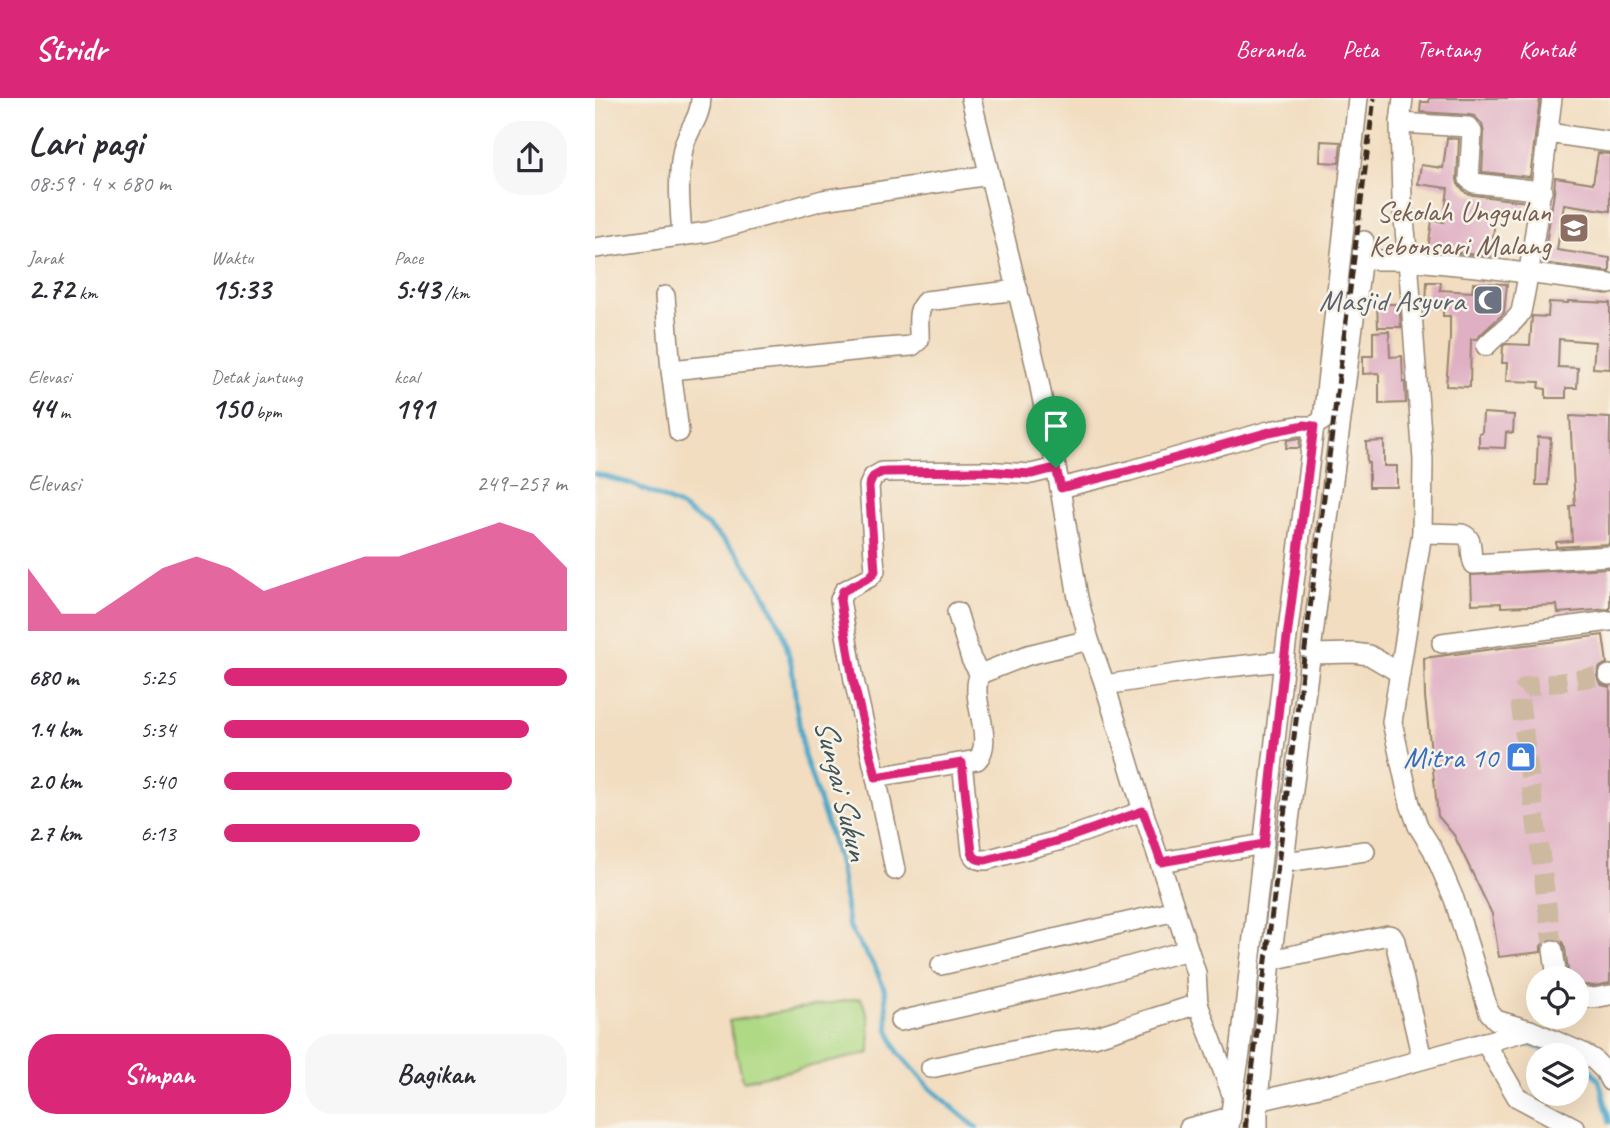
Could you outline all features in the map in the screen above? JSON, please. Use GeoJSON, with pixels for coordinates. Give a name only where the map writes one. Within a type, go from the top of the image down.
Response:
{"type":"FeatureCollection","features":[{"type":"Feature","properties":{"kind":"street"},"geometry":{"type":"LineString","coordinates":[[682,236],[679,190],[683,149],[700,113],[701,98]]}},
{"type":"Feature","properties":{"kind":"street"},"geometry":{"type":"LineString","coordinates":[[971,98],[1018,290],[1061,488],[1078,598],[1089,640],[1196,973],[1198,1004],[1231,1114]]}},
{"type":"Feature","properties":{"kind":"street"},"geometry":{"type":"LineString","coordinates":[[1061,488],[1269,432],[1297,426],[1314,426],[1323,420],[1358,98]]}},
{"type":"Feature","properties":{"kind":"street"},"geometry":{"type":"LineString","coordinates":[[1403,98],[1400,123],[1403,261],[1423,460],[1422,533],[1396,671],[1392,722],[1410,804],[1454,899],[1489,1012],[1505,1037],[1517,1097],[1575,1128]]}},
{"type":"Feature","properties":{"kind":"street"},"geometry":{"type":"LineString","coordinates":[[1486,346],[1518,318],[1521,312],[1542,191],[1552,98]]}},
{"type":"Feature","properties":{"kind":"street"},"geometry":{"type":"LineString","coordinates":[[1400,123],[1468,127],[1472,132],[1470,182],[1542,191]]}},
{"type":"Feature","properties":{"kind":"street"},"geometry":{"type":"LineString","coordinates":[[1548,133],[1610,142]]}},
{"type":"Feature","properties":{"kind":"street"},"geometry":{"type":"LineString","coordinates":[[595,248],[719,229],[823,200],[989,175]]}},
{"type":"Feature","properties":{"kind":"street"},"geometry":{"type":"LineString","coordinates":[[1258,1128],[1271,960],[1363,250],[1403,261],[1487,268],[1610,284]]}},
{"type":"Feature","properties":{"kind":"street"},"geometry":{"type":"LineString","coordinates":[[671,370],[912,346],[919,340],[921,305],[926,301],[1018,290]]}},
{"type":"Feature","properties":{"kind":"street"},"geometry":{"type":"LineString","coordinates":[[665,296],[679,432]]}},
{"type":"Feature","properties":{"kind":"street"},"geometry":{"type":"LineString","coordinates":[[1231,1114],[1314,426]]}},
{"type":"Feature","properties":{"kind":"street"},"geometry":{"type":"LineString","coordinates":[[895,870],[853,680],[840,600],[843,591],[870,577],[875,571],[869,486],[873,477],[882,472],[984,471],[1031,474],[1056,468]]}},
{"type":"Feature","properties":{"kind":"street"},"geometry":{"type":"LineString","coordinates":[[1422,533],[1467,536],[1471,542],[1473,564],[1610,556]]}},
{"type":"Feature","properties":{"kind":"street"},"geometry":{"type":"LineString","coordinates":[[876,777],[977,760],[983,752],[977,683],[980,674],[971,659],[957,612]]}},
{"type":"Feature","properties":{"kind":"street"},"geometry":{"type":"LineString","coordinates":[[1443,643],[1610,621]]}},
{"type":"Feature","properties":{"kind":"street"},"geometry":{"type":"LineString","coordinates":[[980,674],[1028,655],[1089,640]]}},
{"type":"Feature","properties":{"kind":"street"},"geometry":{"type":"LineString","coordinates":[[1312,654],[1369,655],[1396,671]]}},
{"type":"Feature","properties":{"kind":"street"},"geometry":{"type":"LineString","coordinates":[[1105,685],[1284,661]]}},
{"type":"Feature","properties":{"kind":"street"},"geometry":{"type":"LineString","coordinates":[[962,763],[972,852],[975,858],[980,860],[1061,840],[1143,811]]}},
{"type":"Feature","properties":{"kind":"street"},"geometry":{"type":"LineString","coordinates":[[1161,862],[1264,844]]}},
{"type":"Feature","properties":{"kind":"street"},"geometry":{"type":"LineString","coordinates":[[1285,862],[1365,852]]}},
{"type":"Feature","properties":{"kind":"street"},"geometry":{"type":"LineString","coordinates":[[941,965],[1176,911]]}},
{"type":"Feature","properties":{"kind":"street"},"geometry":{"type":"LineString","coordinates":[[1271,960],[1392,936],[1422,1059]]}},
{"type":"Feature","properties":{"kind":"street"},"geometry":{"type":"LineString","coordinates":[[900,1021],[1088,978],[1188,950]]}},
{"type":"Feature","properties":{"kind":"street"},"geometry":{"type":"LineString","coordinates":[[1553,950],[1555,966]]}},
{"type":"Feature","properties":{"kind":"street"},"geometry":{"type":"LineString","coordinates":[[1589,997],[1610,995]]}},
{"type":"Feature","properties":{"kind":"street"},"geometry":{"type":"LineString","coordinates":[[931,1069],[1055,1041],[1094,1037],[1198,1004]]}},
{"type":"Feature","properties":{"kind":"street"},"geometry":{"type":"LineString","coordinates":[[1258,1101],[1337,1083],[1505,1037],[1581,1052],[1605,1071],[1610,1081]]}},
{"type":"Feature","properties":{"kind":"street"},"geometry":{"type":"LineString","coordinates":[[1189,1128],[1231,1114]]}},
{"type":"Feature","properties":{"kind":"green space"},"geometry":{"type":"Polygon","coordinates":[[[861,998],[869,1019],[870,1053],[743,1081],[729,1021],[861,998]]]}},
{"type":"Feature","properties":{"kind":"building"},"geometry":{"type":"Polygon","coordinates":[[[1429,98],[1540,98],[1530,177],[1482,172],[1482,124],[1469,115],[1420,112],[1421,102],[1429,102],[1429,98]]]}},
{"type":"Feature","properties":{"kind":"building"},"geometry":{"type":"Polygon","coordinates":[[[1447,138],[1459,139],[1457,179],[1466,193],[1527,202],[1525,212],[1496,209],[1491,256],[1428,250],[1432,220],[1444,222],[1448,188],[1418,184],[1421,165],[1443,168],[1447,138]]]}},
{"type":"Feature","properties":{"kind":"building"},"geometry":{"type":"Polygon","coordinates":[[[1321,141],[1341,142],[1339,163],[1320,162],[1321,141]]]}},
{"type":"Feature","properties":{"kind":"building"},"geometry":{"type":"Polygon","coordinates":[[[1598,153],[1610,154],[1610,211],[1564,204],[1557,250],[1610,258],[1610,272],[1543,263],[1555,177],[1593,183],[1598,153]]]}},
{"type":"Feature","properties":{"kind":"building"},"geometry":{"type":"Polygon","coordinates":[[[1427,282],[1441,282],[1440,290],[1472,292],[1473,283],[1507,284],[1504,313],[1476,339],[1471,339],[1470,387],[1446,386],[1450,316],[1443,316],[1443,309],[1426,308],[1427,282]]]}},
{"type":"Feature","properties":{"kind":"building"},"geometry":{"type":"Polygon","coordinates":[[[1549,302],[1610,303],[1610,369],[1593,368],[1595,342],[1559,339],[1558,367],[1578,368],[1577,388],[1566,388],[1566,398],[1546,398],[1546,389],[1539,388],[1540,382],[1506,381],[1507,363],[1502,363],[1503,346],[1530,345],[1532,316],[1548,317],[1549,302]]]}},
{"type":"Feature","properties":{"kind":"building"},"geometry":{"type":"Polygon","coordinates":[[[1377,304],[1399,304],[1401,327],[1378,327],[1377,304]]]}},
{"type":"Feature","properties":{"kind":"building"},"geometry":{"type":"Polygon","coordinates":[[[1389,331],[1390,357],[1402,356],[1406,403],[1379,404],[1379,373],[1363,374],[1363,356],[1373,356],[1373,332],[1389,331]]]}},
{"type":"Feature","properties":{"kind":"building"},"geometry":{"type":"Polygon","coordinates":[[[1483,413],[1514,415],[1513,433],[1506,432],[1505,448],[1479,447],[1483,413]]]}},
{"type":"Feature","properties":{"kind":"building"},"geometry":{"type":"Polygon","coordinates":[[[1570,416],[1610,418],[1609,544],[1556,547],[1556,542],[1572,541],[1570,506],[1575,505],[1570,416]]]}},
{"type":"Feature","properties":{"kind":"building"},"geometry":{"type":"Polygon","coordinates":[[[1538,437],[1551,438],[1548,485],[1536,485],[1538,437]]]}},
{"type":"Feature","properties":{"kind":"building"},"geometry":{"type":"Polygon","coordinates":[[[1300,438],[1299,448],[1286,448],[1287,440],[1300,438]]]}},
{"type":"Feature","properties":{"kind":"building"},"geometry":{"type":"Polygon","coordinates":[[[1384,441],[1384,466],[1397,466],[1397,487],[1369,487],[1366,442],[1384,441]]]}},
{"type":"Feature","properties":{"kind":"building"},"geometry":{"type":"Polygon","coordinates":[[[1610,568],[1610,609],[1558,613],[1557,605],[1501,607],[1501,603],[1472,604],[1471,575],[1610,568]]]}},
{"type":"Feature","properties":{"kind":"building","name":"Mitra 10"},"geometry":{"type":"Polygon","coordinates":[[[1603,635],[1607,663],[1599,668],[1597,676],[1602,685],[1610,687],[1610,983],[1589,985],[1589,966],[1567,966],[1565,948],[1557,938],[1545,941],[1541,952],[1499,957],[1492,914],[1454,835],[1438,816],[1425,697],[1424,658],[1603,635]]]}},
{"type":"Feature","properties":{"kind":"waterway","name":"Sungai Sukun"},"geometry":{"type":"LineString","coordinates":[[595,474],[632,484],[678,505],[708,526],[739,555],[763,592],[782,629],[792,667],[804,755],[840,870],[848,924],[876,969],[885,991],[888,1028],[898,1052],[931,1089],[977,1128]]}},
{"type":"Feature","properties":{"kind":"waterway"},"geometry":{"type":"LineString","coordinates":[[1384,730],[1393,772]]}},
{"type":"Feature","properties":{"kind":"waterway"},"geometry":{"type":"LineString","coordinates":[[1517,1040],[1526,1043]]}},
{"type":"Feature","properties":{"kind":"waterway"},"geometry":{"type":"LineString","coordinates":[[1591,1070],[1599,1080],[1610,1122]]}},
{"type":"Feature","properties":{"kind":"tunnel"},"geometry":{"type":"LineString","coordinates":[[1553,950],[1519,695],[1526,687],[1609,675]]}},
{"type":"Feature","properties":{"kind":"railway"},"geometry":{"type":"LineString","coordinates":[[1245,1128],[1374,98]]}},
{"type":"Feature","properties":{"kind":"place","name":"Sekolah Unggulan Kebonsari Malang"},"geometry":{"type":"Point","coordinates":[1574,228]}},
{"type":"Feature","properties":{"kind":"place","name":"Masjid Asyura"},"geometry":{"type":"Point","coordinates":[1488,300]}},
{"type":"Feature","properties":{"kind":"place","name":"Mitra 10"},"geometry":{"type":"Point","coordinates":[1521,757]}},
{"type":"Feature","properties":{"kind":"route"},"geometry":{"type":"LineString","coordinates":[[1297,426],[1314,426],[1264,844],[1161,862],[1143,811],[1061,840],[980,860],[975,858],[972,852],[962,763],[876,777],[853,680],[840,600],[843,591],[870,577],[875,571],[869,486],[873,477],[882,472],[984,471],[1031,474],[1056,468],[1061,488],[1269,432],[1297,426]]}}]}
